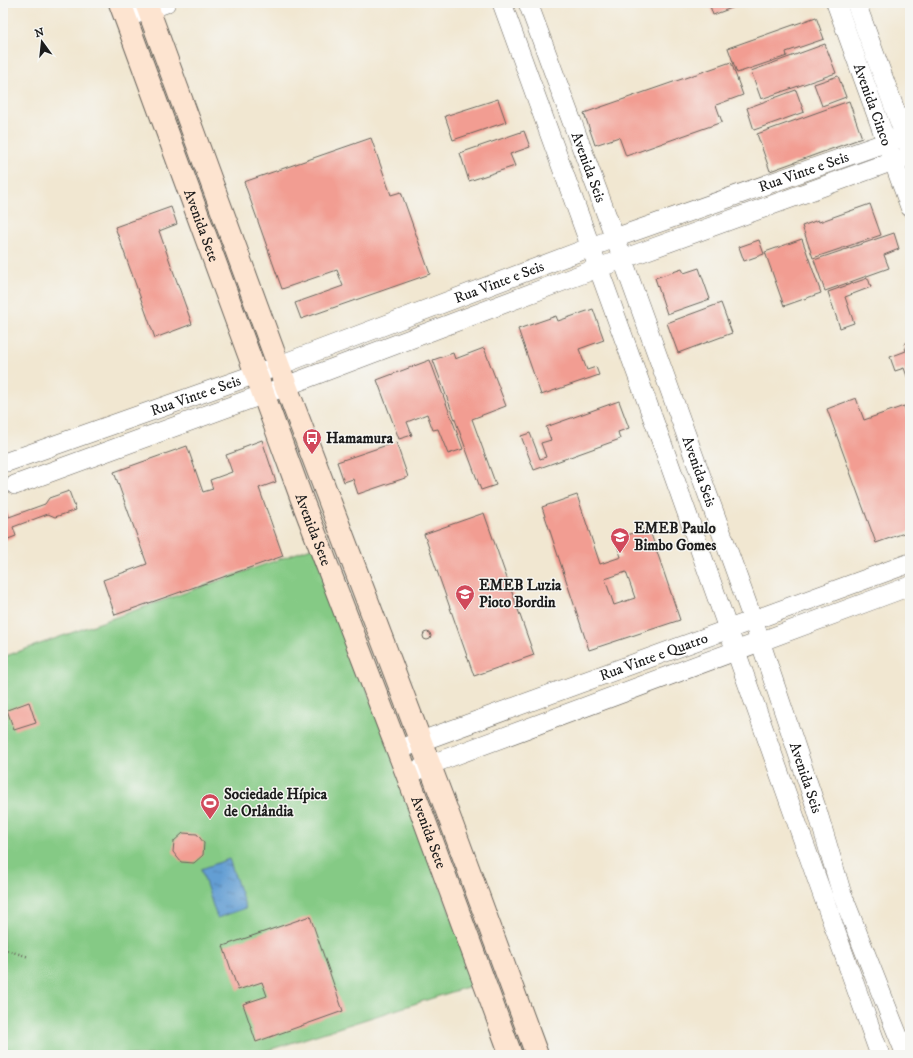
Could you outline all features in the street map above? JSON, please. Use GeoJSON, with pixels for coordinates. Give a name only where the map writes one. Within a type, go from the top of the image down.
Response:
{"type":"FeatureCollection","features":[{"type":"Feature","properties":{"kind":"street","name":"Avenida Seis"},"geometry":{"type":"LineString","coordinates":[[502,3],[592,248],[880,1055]]}},
{"type":"Feature","properties":{"kind":"street","name":"Avenida Seis"},"geometry":{"type":"LineString","coordinates":[[528,3],[615,238],[753,620],[817,810],[842,894],[906,1055]]}},
{"type":"Feature","properties":{"kind":"street","name":"Avenida Cinco"},"geometry":{"type":"LineString","coordinates":[[836,3],[886,142],[901,159],[910,207]]}},
{"type":"Feature","properties":{"kind":"street","name":"Avenida Cinco"},"geometry":{"type":"LineString","coordinates":[[856,3],[908,140]]}},
{"type":"Feature","properties":{"kind":"street"},"geometry":{"type":"LineString","coordinates":[[122,10],[154,5]]}},
{"type":"Feature","properties":{"kind":"street","name":"Avenida Sete"},"geometry":{"type":"LineString","coordinates":[[154,5],[286,386],[537,1055]]}},
{"type":"Feature","properties":{"kind":"street","name":"Avenida Sete"},"geometry":{"type":"LineString","coordinates":[[122,10],[304,505],[407,775],[511,1055]]}},
{"type":"Feature","properties":{"kind":"street","name":"Rua Vinte e Seis"},"geometry":{"type":"LineString","coordinates":[[7,462],[256,374],[592,248],[615,238],[886,142],[908,140]]}},
{"type":"Feature","properties":{"kind":"street","name":"Rua Vinte e Seis"},"geometry":{"type":"LineString","coordinates":[[14,485],[286,386],[598,268],[901,159]]}},
{"type":"Feature","properties":{"kind":"street"},"geometry":{"type":"LineString","coordinates":[[90,432],[98,455]]}},
{"type":"Feature","properties":{"kind":"street","name":"Rua Vinte e Quatro"},"geometry":{"type":"LineString","coordinates":[[397,750],[910,563]]}},
{"type":"Feature","properties":{"kind":"street","name":"Rua Vinte e Quatro"},"geometry":{"type":"LineString","coordinates":[[407,775],[429,765],[910,586]]}},
{"type":"Feature","properties":{"kind":"path"},"geometry":{"type":"LineString","coordinates":[[3,949],[29,956]]}},
{"type":"Feature","properties":{"kind":"green space","name":"Sociedade Hípica de Orlândia"},"geometry":{"type":"Polygon","coordinates":[[[314,547],[477,984],[253,1055],[3,1055],[3,657],[314,547]]]}},
{"type":"Feature","properties":{"kind":"water"},"geometry":{"type":"Polygon","coordinates":[[[229,859],[246,908],[217,918],[201,869],[229,859]]]}},
{"type":"Feature","properties":{"kind":"building"},"geometry":{"type":"Polygon","coordinates":[[[709,3],[745,3],[713,15],[709,3]]]}},
{"type":"Feature","properties":{"kind":"building"},"geometry":{"type":"Polygon","coordinates":[[[816,17],[824,39],[786,52],[787,56],[737,73],[728,48],[816,17]]]}},
{"type":"Feature","properties":{"kind":"building"},"geometry":{"type":"Polygon","coordinates":[[[825,44],[836,73],[761,99],[751,71],[825,44]]]}},
{"type":"Feature","properties":{"kind":"building"},"geometry":{"type":"Polygon","coordinates":[[[731,62],[743,95],[716,105],[722,122],[626,156],[619,137],[595,145],[584,113],[731,62]]]}},
{"type":"Feature","properties":{"kind":"building"},"geometry":{"type":"Polygon","coordinates":[[[838,76],[846,97],[822,106],[814,84],[838,76]]]}},
{"type":"Feature","properties":{"kind":"building"},"geometry":{"type":"Polygon","coordinates":[[[796,90],[804,112],[754,130],[747,108],[796,90]]]}},
{"type":"Feature","properties":{"kind":"building"},"geometry":{"type":"Polygon","coordinates":[[[498,99],[506,122],[453,140],[445,116],[498,99]]]}},
{"type":"Feature","properties":{"kind":"building"},"geometry":{"type":"Polygon","coordinates":[[[849,101],[862,138],[770,171],[757,134],[849,101]]]}},
{"type":"Feature","properties":{"kind":"building"},"geometry":{"type":"Polygon","coordinates":[[[524,131],[530,147],[510,154],[515,166],[469,181],[460,153],[524,131]]]}},
{"type":"Feature","properties":{"kind":"building"},"geometry":{"type":"Polygon","coordinates":[[[371,138],[391,195],[401,192],[430,274],[301,319],[295,303],[343,286],[337,270],[282,289],[244,182],[371,138]]]}},
{"type":"Feature","properties":{"kind":"building"},"geometry":{"type":"Polygon","coordinates":[[[870,204],[881,235],[813,258],[802,226],[818,220],[819,222],[870,204]]]}},
{"type":"Feature","properties":{"kind":"building"},"geometry":{"type":"Polygon","coordinates":[[[171,207],[177,224],[159,231],[192,324],[155,338],[115,227],[171,207]]]}},
{"type":"Feature","properties":{"kind":"building"},"geometry":{"type":"Polygon","coordinates":[[[894,233],[899,249],[884,255],[889,268],[825,291],[814,260],[894,233]]]}},
{"type":"Feature","properties":{"kind":"building"},"geometry":{"type":"Polygon","coordinates":[[[802,239],[821,293],[784,306],[765,252],[802,239]]]}},
{"type":"Feature","properties":{"kind":"building"},"geometry":{"type":"Polygon","coordinates":[[[759,240],[764,254],[744,261],[739,247],[759,240]]]}},
{"type":"Feature","properties":{"kind":"building"},"geometry":{"type":"Polygon","coordinates":[[[699,268],[710,299],[667,314],[655,278],[682,269],[684,273],[699,268]]]}},
{"type":"Feature","properties":{"kind":"building"},"geometry":{"type":"Polygon","coordinates":[[[868,278],[871,287],[845,297],[854,323],[840,328],[828,292],[868,278]]]}},
{"type":"Feature","properties":{"kind":"building"},"geometry":{"type":"Polygon","coordinates":[[[721,303],[732,333],[678,353],[667,323],[721,303]]]}},
{"type":"Feature","properties":{"kind":"building"},"geometry":{"type":"Polygon","coordinates":[[[593,309],[604,340],[579,349],[587,370],[596,367],[599,375],[541,395],[518,329],[556,316],[558,321],[593,309]]]}},
{"type":"Feature","properties":{"kind":"building"},"geometry":{"type":"Polygon","coordinates":[[[910,341],[910,378],[908,379],[904,368],[895,371],[890,357],[906,351],[904,344],[910,341]]]}},
{"type":"Feature","properties":{"kind":"building"},"geometry":{"type":"Polygon","coordinates":[[[484,348],[506,406],[472,419],[496,485],[481,490],[433,360],[453,353],[455,359],[484,348]]]}},
{"type":"Feature","properties":{"kind":"building"},"geometry":{"type":"Polygon","coordinates":[[[430,360],[463,449],[448,454],[438,429],[433,430],[427,414],[407,422],[412,435],[399,439],[377,380],[430,360]]]}},
{"type":"Feature","properties":{"kind":"building"},"geometry":{"type":"Polygon","coordinates":[[[856,398],[864,420],[904,406],[910,423],[910,531],[876,543],[827,409],[856,398]]]}},
{"type":"Feature","properties":{"kind":"building"},"geometry":{"type":"Polygon","coordinates":[[[619,401],[629,428],[618,432],[620,439],[534,470],[521,436],[530,433],[540,459],[546,457],[541,443],[551,440],[546,427],[619,401]]]}},
{"type":"Feature","properties":{"kind":"building"},"geometry":{"type":"Polygon","coordinates":[[[262,440],[276,482],[259,488],[283,556],[115,615],[103,580],[147,564],[114,472],[187,446],[203,492],[213,489],[210,480],[232,472],[226,455],[262,440]]]}},
{"type":"Feature","properties":{"kind":"building"},"geometry":{"type":"Polygon","coordinates":[[[396,442],[408,477],[358,494],[353,479],[344,482],[337,462],[396,442]]]}},
{"type":"Feature","properties":{"kind":"building"},"geometry":{"type":"Polygon","coordinates":[[[69,491],[76,510],[55,517],[48,514],[13,527],[16,536],[3,541],[3,512],[7,511],[9,517],[45,504],[49,498],[69,491]]]}},
{"type":"Feature","properties":{"kind":"building"},"geometry":{"type":"Polygon","coordinates":[[[577,495],[600,564],[621,557],[615,539],[649,528],[680,620],[589,650],[542,507],[577,495]],[[626,572],[605,579],[614,605],[635,598],[626,572]]]}},
{"type":"Feature","properties":{"kind":"building"},"geometry":{"type":"Polygon","coordinates":[[[484,513],[534,655],[474,676],[424,534],[484,513]]]}},
{"type":"Feature","properties":{"kind":"building"},"geometry":{"type":"Polygon","coordinates":[[[425,632],[429,632],[431,636],[429,640],[425,640],[423,638],[423,634],[425,632]]]}},
{"type":"Feature","properties":{"kind":"building"},"geometry":{"type":"Polygon","coordinates":[[[29,702],[36,723],[14,730],[7,710],[29,702]]]}},
{"type":"Feature","properties":{"kind":"building"},"geometry":{"type":"Polygon","coordinates":[[[183,833],[197,834],[204,843],[203,855],[194,863],[181,862],[173,852],[174,841],[183,833]]]}},
{"type":"Feature","properties":{"kind":"building"},"geometry":{"type":"Polygon","coordinates":[[[310,916],[343,1011],[256,1042],[243,1004],[267,996],[262,982],[238,990],[223,946],[310,916]]]}},
{"type":"Feature","properties":{"kind":"place","name":"Hamamura"},"geometry":{"type":"Point","coordinates":[312,455]}},
{"type":"Feature","properties":{"kind":"place","name":"EMEB Paulo Bimbo Gomes"},"geometry":{"type":"Point","coordinates":[620,554]}},
{"type":"Feature","properties":{"kind":"place","name":"EMEB Luzia Pioto Bordin"},"geometry":{"type":"Point","coordinates":[465,611]}},
{"type":"Feature","properties":{"kind":"place","name":"Sociedade Hípica de Orlândia"},"geometry":{"type":"Point","coordinates":[210,820]}}]}
